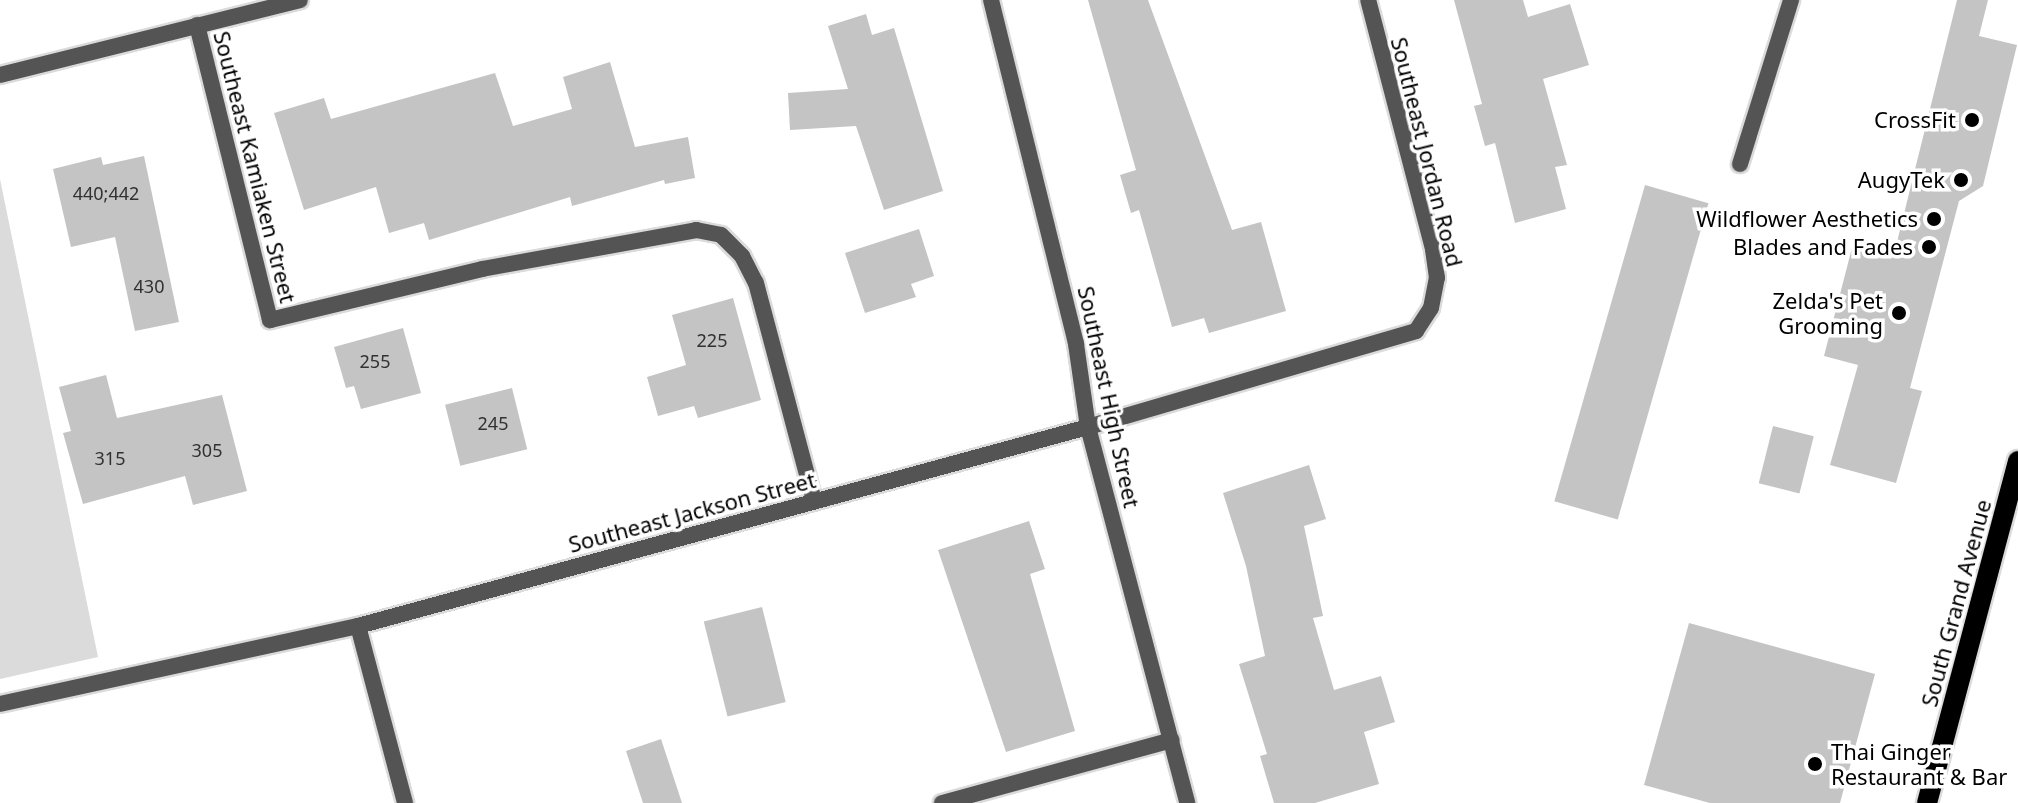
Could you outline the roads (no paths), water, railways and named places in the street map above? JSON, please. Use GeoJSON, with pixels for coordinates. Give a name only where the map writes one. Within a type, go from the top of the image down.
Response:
{"type":"FeatureCollection","features":[{"type":"Feature","properties":{"kind":"main road","name":"South Grand Avenue"},"geometry":{"type":"LineString","coordinates":[[1927,803],[2018,461]]}},
{"type":"Feature","properties":{"kind":"street"},"geometry":{"type":"LineString","coordinates":[[0,75],[300,0]]}},
{"type":"Feature","properties":{"kind":"street","name":"Southeast High Street"},"geometry":{"type":"LineString","coordinates":[[991,0],[1076,344],[1088,427],[1187,803]]}},
{"type":"Feature","properties":{"kind":"street","name":"Southeast Jordan Road"},"geometry":{"type":"LineString","coordinates":[[1368,0],[1437,278],[1431,308],[1416,331],[1391,342]]}},
{"type":"Feature","properties":{"kind":"street"},"geometry":{"type":"LineString","coordinates":[[1740,164],[1791,0]]}},
{"type":"Feature","properties":{"kind":"street","name":"Southeast Kamiaken Street"},"geometry":{"type":"LineString","coordinates":[[197,25],[270,320],[482,269],[696,230],[721,235],[742,256],[756,283],[814,501]]}},
{"type":"Feature","properties":{"kind":"street","name":"Southeast Jackson Street"},"geometry":{"type":"LineString","coordinates":[[0,704],[358,626],[1391,342]]}},
{"type":"Feature","properties":{"kind":"street"},"geometry":{"type":"LineString","coordinates":[[358,626],[405,803]]}},
{"type":"Feature","properties":{"kind":"street"},"geometry":{"type":"LineString","coordinates":[[942,803],[1172,740]]}},
{"type":"Feature","properties":{"kind":"place","name":"CrossFit"},"geometry":{"type":"Point","coordinates":[1972,120]}},
{"type":"Feature","properties":{"kind":"place","name":"AugyTek"},"geometry":{"type":"Point","coordinates":[1961,180]}},
{"type":"Feature","properties":{"kind":"place","name":"Wildflower Aesthetics"},"geometry":{"type":"Point","coordinates":[1934,219]}},
{"type":"Feature","properties":{"kind":"place","name":"Blades and Fades"},"geometry":{"type":"Point","coordinates":[1929,247]}},
{"type":"Feature","properties":{"kind":"place","name":"Zelda's Pet Grooming"},"geometry":{"type":"Point","coordinates":[1899,313]}},
{"type":"Feature","properties":{"kind":"place","name":"Thai Ginger Restaurant & Bar"},"geometry":{"type":"Point","coordinates":[1815,764]}}]}
